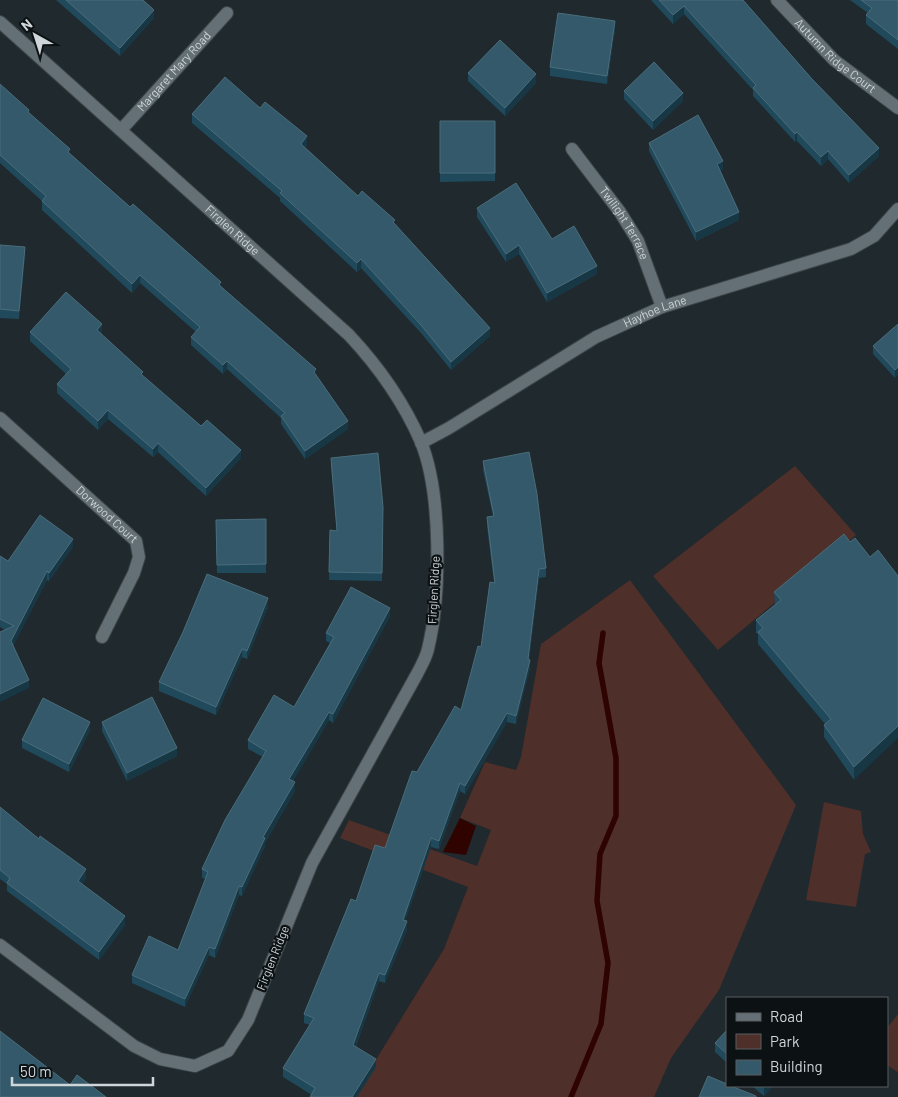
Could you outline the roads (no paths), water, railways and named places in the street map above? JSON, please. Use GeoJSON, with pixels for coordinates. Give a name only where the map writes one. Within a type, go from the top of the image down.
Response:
{"type":"FeatureCollection","features":[{"type":"Feature","properties":{"kind":"street","name":"Autumn Ridge Court"},"geometry":{"type":"LineString","coordinates":[[777,0],[834,60],[898,108]]}},
{"type":"Feature","properties":{"kind":"street","name":"Margaret Mary Road"},"geometry":{"type":"LineString","coordinates":[[121,130],[227,13]]}},
{"type":"Feature","properties":{"kind":"street","name":"Firglen Ridge"},"geometry":{"type":"LineString","coordinates":[[0,22],[360,347],[385,380],[421,443],[431,483],[436,523],[435,604],[427,652],[418,674],[312,863],[248,1020],[228,1051],[195,1066],[160,1059],[134,1046],[0,945]]}},
{"type":"Feature","properties":{"kind":"street","name":"Twilight Terrace"},"geometry":{"type":"LineString","coordinates":[[572,149],[620,212],[638,241],[662,307]]}},
{"type":"Feature","properties":{"kind":"street","name":"Hayhoe Lane"},"geometry":{"type":"LineString","coordinates":[[421,443],[449,428],[596,337],[662,307],[851,249],[874,236],[898,209]]}},
{"type":"Feature","properties":{"kind":"street","name":"Dorwood Court"},"geometry":{"type":"LineString","coordinates":[[0,418],[136,541],[139,557],[134,573],[102,637]]}},
{"type":"Feature","properties":{"kind":"waterway"},"geometry":{"type":"LineString","coordinates":[[571,1097],[601,1024],[608,963],[597,901],[600,854],[616,816],[616,758],[599,663],[603,633]]}}]}
